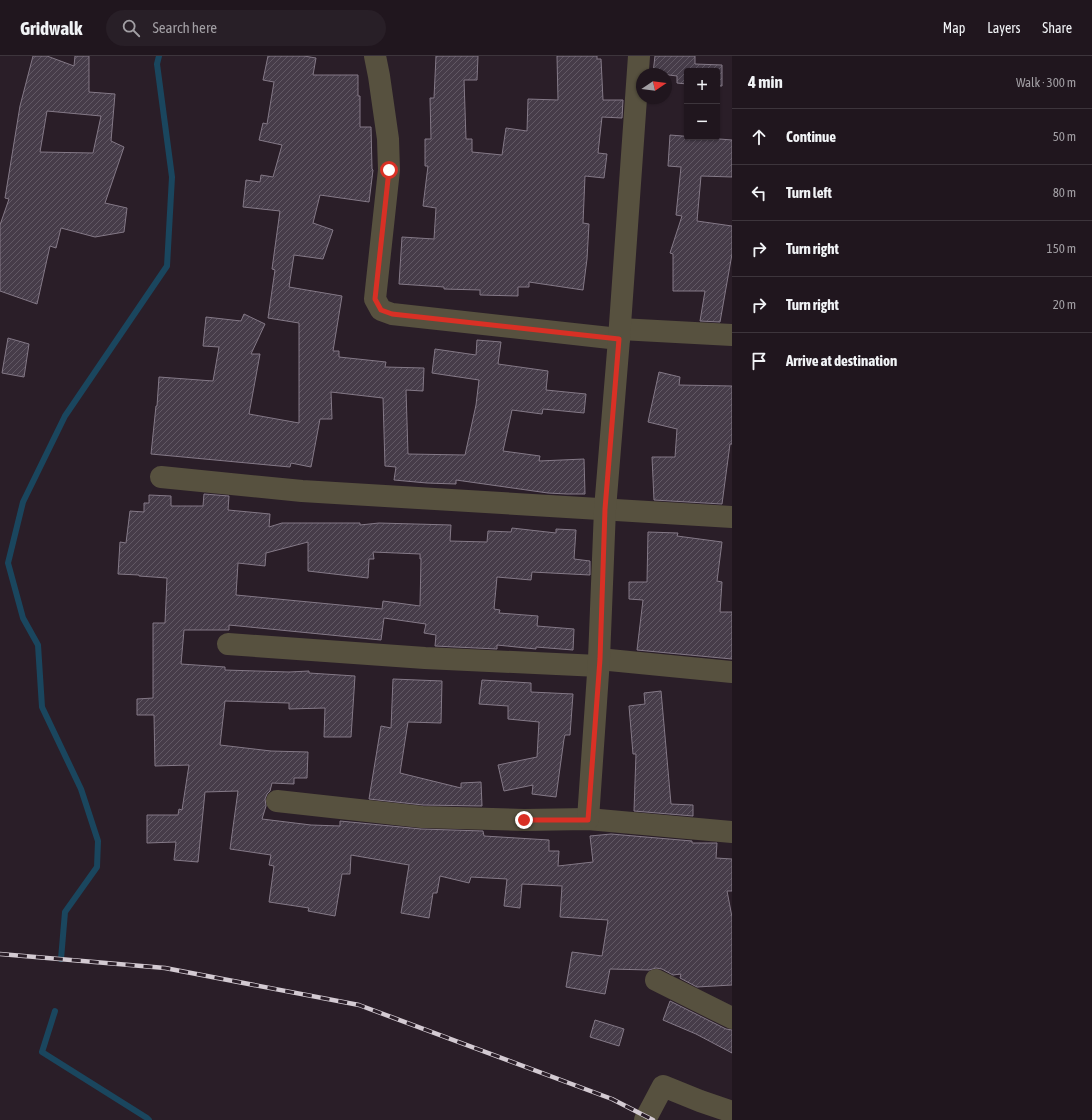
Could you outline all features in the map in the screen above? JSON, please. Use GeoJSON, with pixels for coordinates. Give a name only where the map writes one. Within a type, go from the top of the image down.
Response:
{"type":"FeatureCollection","features":[{"type":"Feature","properties":{"kind":"street"},"geometry":{"type":"LineString","coordinates":[[374,56],[379,76],[388,139],[389,170],[375,299],[381,310],[392,314],[620,334],[732,336]]}},
{"type":"Feature","properties":{"kind":"street"},"geometry":{"type":"LineString","coordinates":[[588,820],[599,663],[605,509],[620,334],[639,56]]}},
{"type":"Feature","properties":{"kind":"street"},"geometry":{"type":"LineString","coordinates":[[161,477],[302,491],[732,517]]}},
{"type":"Feature","properties":{"kind":"street"},"geometry":{"type":"LineString","coordinates":[[228,644],[425,658],[599,663],[732,672]]}},
{"type":"Feature","properties":{"kind":"street"},"geometry":{"type":"LineString","coordinates":[[277,801],[422,817],[588,820],[732,832]]}},
{"type":"Feature","properties":{"kind":"street"},"geometry":{"type":"LineString","coordinates":[[656,980],[732,1018]]}},
{"type":"Feature","properties":{"kind":"street"},"geometry":{"type":"LineString","coordinates":[[645,1120],[662,1086],[732,1112]]}},
{"type":"Feature","properties":{"kind":"building"},"geometry":{"type":"Polygon","coordinates":[[[33,56],[47,56],[74,66],[75,56],[89,56],[89,92],[115,94],[111,141],[124,147],[105,203],[127,208],[124,232],[95,237],[61,228],[56,248],[50,246],[37,304],[0,291],[0,225],[9,199],[5,198],[20,106],[33,56]],[[47,111],[40,152],[93,153],[101,116],[47,111]]]}},
{"type":"Feature","properties":{"kind":"building"},"geometry":{"type":"Polygon","coordinates":[[[268,56],[304,56],[316,58],[313,75],[358,75],[360,127],[371,127],[373,170],[369,202],[320,195],[313,223],[333,230],[323,259],[294,255],[289,287],[342,296],[333,351],[339,351],[339,357],[386,362],[385,367],[424,368],[423,391],[406,390],[408,454],[465,455],[476,405],[479,380],[432,373],[435,349],[476,355],[477,340],[501,342],[498,364],[548,371],[546,390],[586,394],[584,413],[543,409],[542,414],[512,410],[503,451],[540,456],[539,461],[584,459],[585,494],[548,493],[456,480],[456,484],[394,480],[396,467],[385,466],[383,398],[331,392],[332,419],[320,419],[311,467],[291,463],[290,467],[151,454],[159,377],[213,381],[219,347],[203,346],[206,317],[241,321],[244,314],[265,324],[251,354],[260,354],[249,414],[299,423],[299,323],[268,318],[275,270],[272,269],[280,211],[243,207],[246,180],[260,182],[261,175],[273,177],[282,145],[259,140],[263,123],[267,124],[274,82],[263,80],[268,56]]]}},
{"type":"Feature","properties":{"kind":"building"},"geometry":{"type":"Polygon","coordinates":[[[436,56],[478,56],[477,80],[464,80],[466,139],[472,139],[472,152],[502,155],[506,128],[527,131],[528,99],[558,100],[557,56],[597,56],[597,59],[601,59],[603,100],[623,100],[622,118],[602,117],[598,153],[607,154],[604,178],[585,176],[583,223],[589,224],[583,290],[529,282],[529,287],[518,287],[518,296],[480,295],[480,290],[444,289],[444,287],[399,284],[402,237],[434,239],[436,208],[423,206],[428,166],[425,166],[425,139],[431,139],[430,98],[434,98],[436,56]]]}},
{"type":"Feature","properties":{"kind":"building"},"geometry":{"type":"Polygon","coordinates":[[[655,56],[695,56],[695,64],[722,65],[722,86],[720,86],[720,68],[684,68],[684,84],[677,83],[677,76],[672,75],[672,68],[654,68],[655,56]]]}},
{"type":"Feature","properties":{"kind":"building"},"geometry":{"type":"Polygon","coordinates":[[[670,135],[684,136],[684,140],[732,140],[732,177],[701,176],[697,221],[732,226],[732,254],[720,322],[700,321],[705,291],[673,291],[673,254],[670,253],[682,216],[676,215],[681,167],[668,166],[670,135]]]}},
{"type":"Feature","properties":{"kind":"building"},"geometry":{"type":"Polygon","coordinates":[[[8,338],[29,344],[24,377],[2,373],[8,338]]]}},
{"type":"Feature","properties":{"kind":"building"},"geometry":{"type":"Polygon","coordinates":[[[659,372],[680,377],[679,385],[732,386],[732,444],[730,444],[722,504],[654,500],[652,457],[675,457],[677,429],[648,422],[659,372]]]}},
{"type":"Feature","properties":{"kind":"building"},"geometry":{"type":"Polygon","coordinates":[[[204,494],[229,496],[228,510],[270,514],[269,527],[282,523],[451,525],[450,541],[487,542],[488,531],[511,532],[512,528],[556,533],[556,529],[576,530],[574,559],[590,561],[590,575],[532,572],[531,580],[497,577],[494,609],[500,610],[499,613],[538,616],[537,626],[574,629],[573,650],[536,647],[536,649],[497,645],[497,649],[435,646],[436,635],[424,633],[426,624],[384,618],[381,640],[229,625],[229,630],[184,630],[181,664],[225,667],[225,670],[289,672],[309,671],[309,673],[355,676],[351,737],[324,737],[325,708],[289,709],[289,703],[225,701],[220,745],[271,751],[308,752],[307,778],[294,778],[294,784],[272,783],[270,791],[265,799],[266,806],[262,819],[311,825],[340,826],[340,821],[421,829],[483,831],[484,836],[549,840],[549,851],[559,851],[558,866],[593,862],[590,836],[611,834],[692,841],[692,843],[717,843],[716,858],[732,859],[732,891],[727,891],[732,917],[732,985],[697,987],[680,978],[681,974],[673,975],[662,969],[656,968],[649,970],[610,969],[605,994],[566,987],[572,952],[602,956],[608,920],[560,917],[562,886],[522,884],[520,908],[504,906],[507,879],[471,877],[469,883],[440,876],[437,893],[433,893],[429,918],[401,913],[409,865],[351,855],[350,874],[342,874],[335,916],[308,911],[309,908],[269,902],[274,866],[269,865],[271,855],[230,849],[238,791],[205,792],[198,862],[174,860],[176,842],[147,843],[147,815],[178,815],[179,809],[182,810],[189,765],[155,766],[154,715],[137,715],[137,699],[153,698],[153,623],[165,623],[167,578],[118,574],[120,542],[126,543],[130,511],[144,512],[144,503],[149,503],[149,495],[171,496],[171,506],[203,506],[204,494]],[[308,542],[266,553],[265,566],[238,563],[236,595],[382,609],[383,601],[420,606],[420,554],[373,552],[374,559],[369,559],[368,578],[308,571],[308,542]]]}},
{"type":"Feature","properties":{"kind":"building"},"geometry":{"type":"Polygon","coordinates":[[[648,532],[678,533],[677,536],[722,542],[717,581],[722,582],[720,612],[732,612],[732,659],[637,650],[643,600],[629,599],[629,582],[647,582],[648,532]]]}},
{"type":"Feature","properties":{"kind":"building"},"geometry":{"type":"Polygon","coordinates":[[[393,679],[442,681],[441,723],[408,722],[400,773],[461,788],[461,783],[481,782],[482,806],[423,805],[369,799],[381,726],[391,728],[393,679]]]}},
{"type":"Feature","properties":{"kind":"building"},"geometry":{"type":"Polygon","coordinates":[[[482,680],[531,683],[531,692],[573,694],[570,735],[565,735],[564,739],[556,797],[532,794],[533,785],[504,791],[498,765],[537,757],[539,722],[508,719],[508,706],[479,704],[482,680]]]}},
{"type":"Feature","properties":{"kind":"building"},"geometry":{"type":"Polygon","coordinates":[[[661,691],[671,804],[693,805],[693,816],[634,811],[636,754],[633,754],[629,706],[645,704],[644,693],[661,691]]]}},
{"type":"Feature","properties":{"kind":"building"},"geometry":{"type":"Polygon","coordinates":[[[670,1001],[726,1029],[732,1030],[732,1053],[696,1034],[663,1020],[670,1001]]]}},
{"type":"Feature","properties":{"kind":"building"},"geometry":{"type":"Polygon","coordinates":[[[595,1020],[624,1029],[619,1046],[590,1037],[595,1020]]]}},
{"type":"Feature","properties":{"kind":"waterway"},"geometry":{"type":"LineString","coordinates":[[61,959],[65,912],[97,867],[98,841],[81,789],[42,707],[38,645],[23,618],[8,563],[23,502],[65,416],[167,266],[172,177],[157,64],[159,56]]}},
{"type":"Feature","properties":{"kind":"waterway"},"geometry":{"type":"LineString","coordinates":[[55,1011],[42,1052],[149,1120]]}},
{"type":"Feature","properties":{"kind":"railway"},"geometry":{"type":"LineString","coordinates":[[0,954],[165,968],[359,1005],[612,1099],[653,1120]]}},
{"type":"Feature","properties":{"kind":"route"},"geometry":{"type":"LineString","coordinates":[[389,170],[375,299],[381,310],[392,314],[619,339],[605,509],[600,659],[588,820],[524,820]]}}]}
